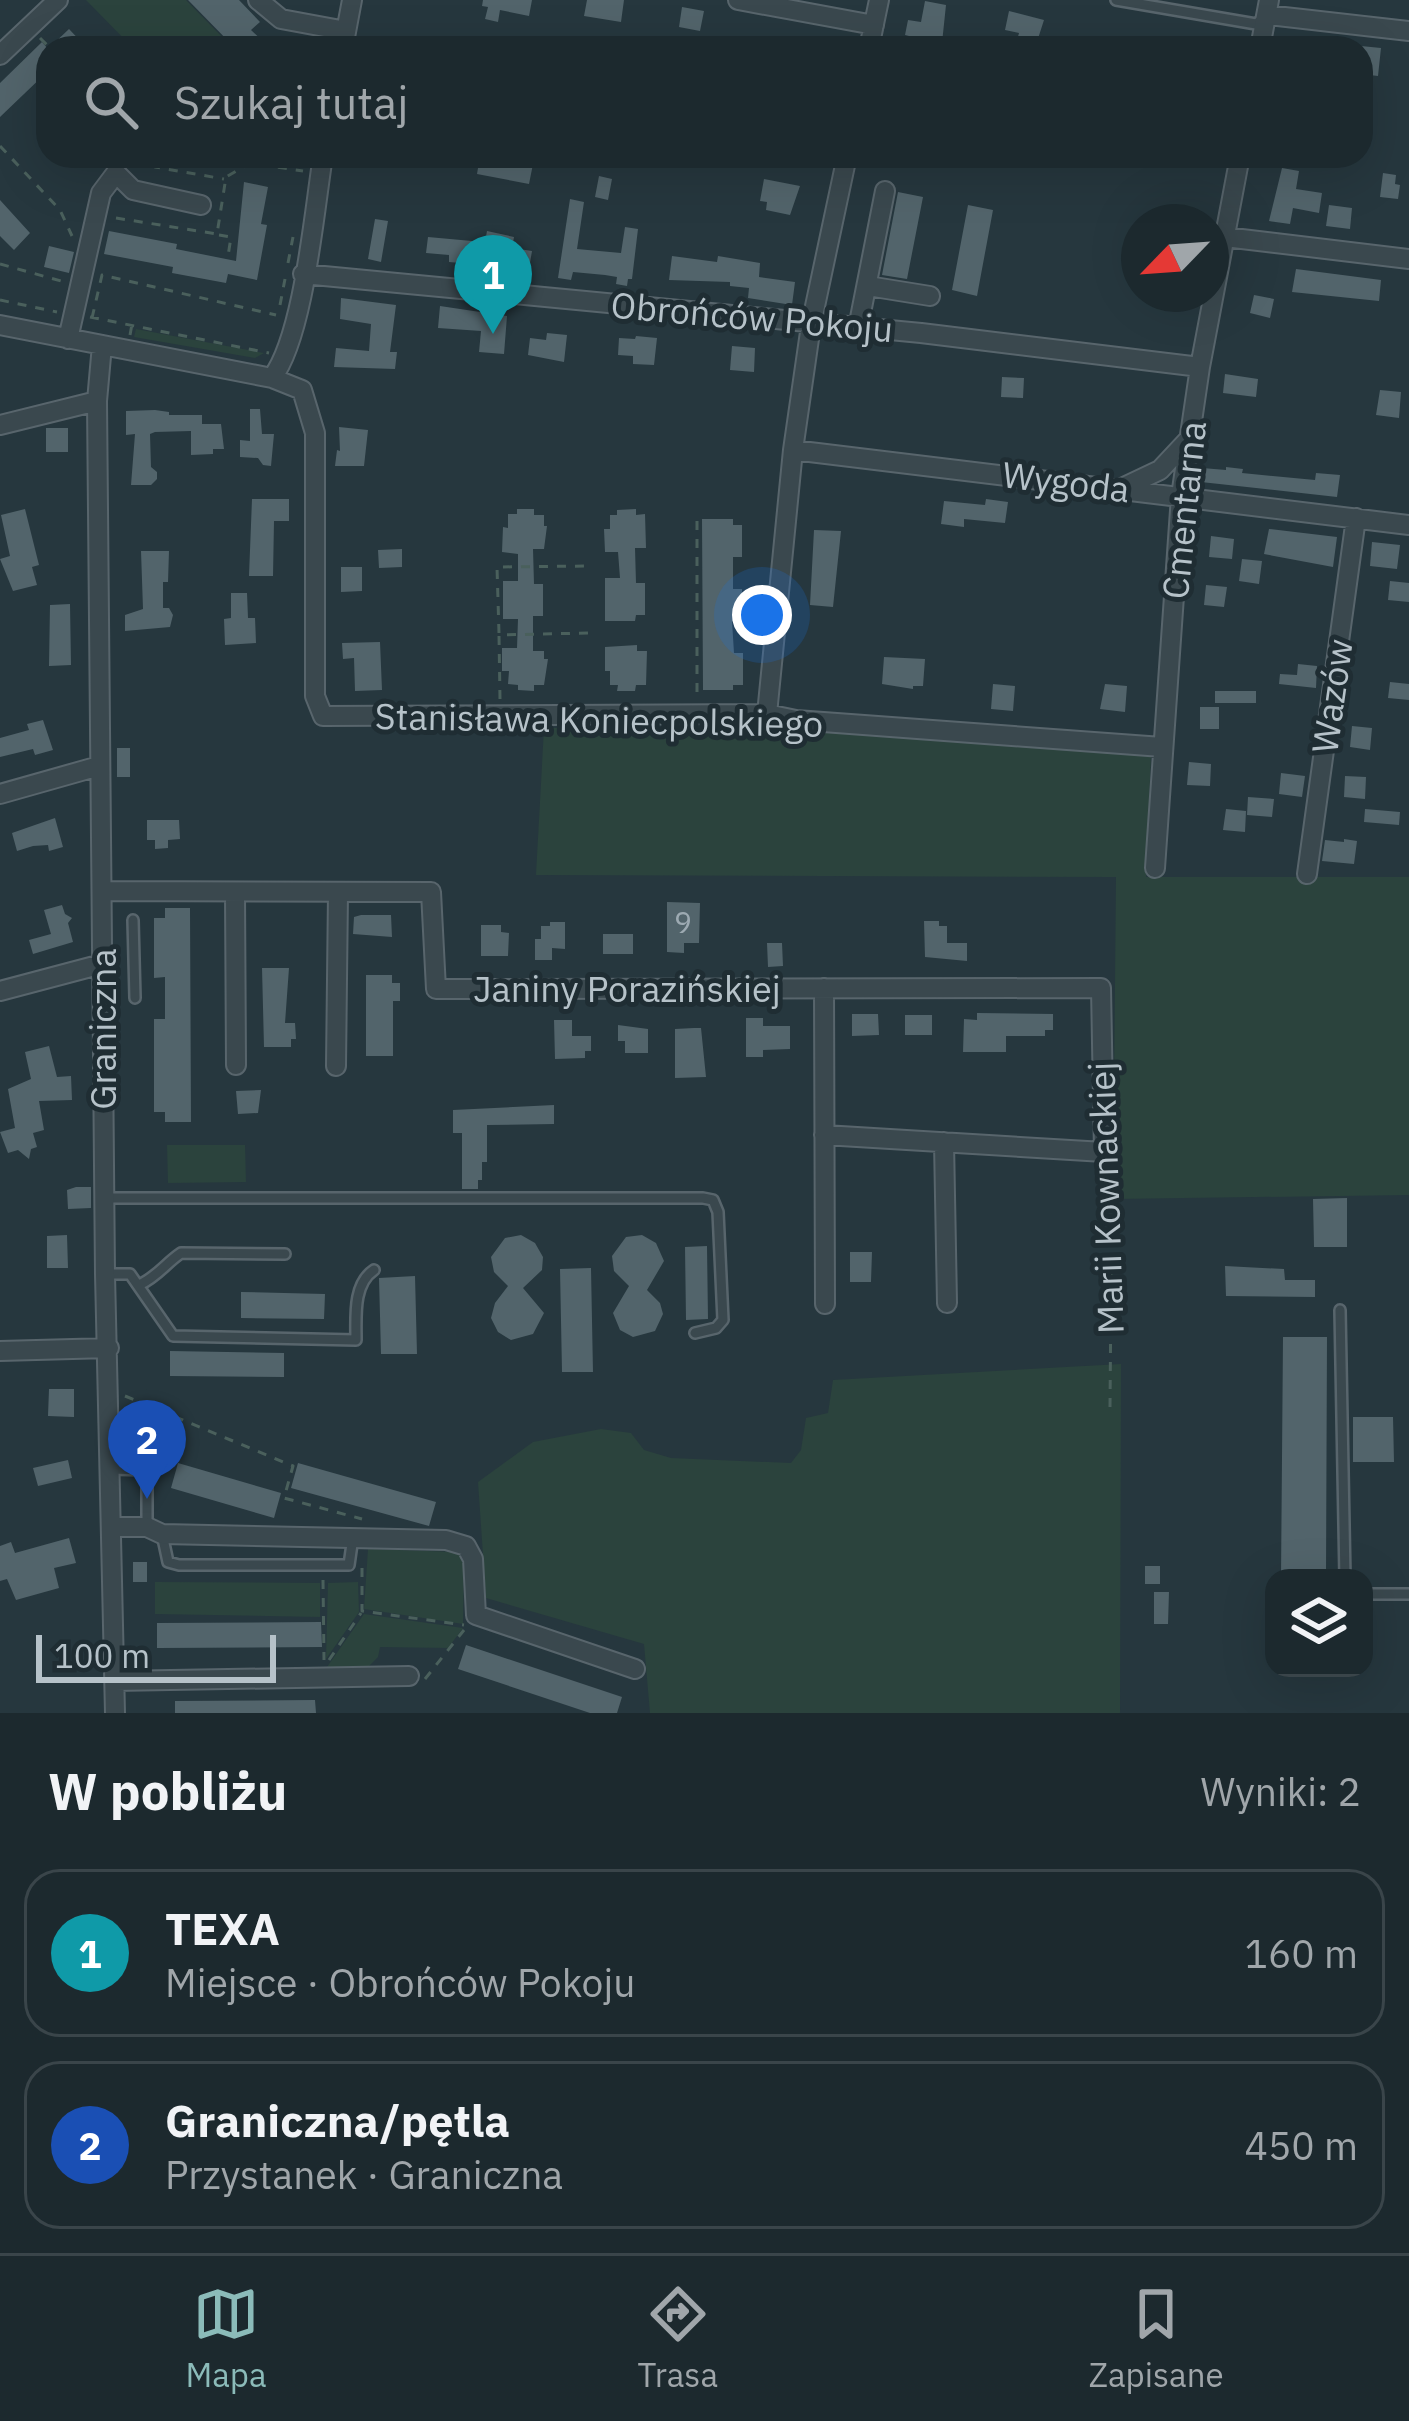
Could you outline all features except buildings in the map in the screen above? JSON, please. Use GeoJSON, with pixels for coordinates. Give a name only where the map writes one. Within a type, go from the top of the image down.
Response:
{"type":"FeatureCollection","features":[{"type":"Feature","properties":{"kind":"street"},"geometry":{"type":"LineString","coordinates":[[4,44],[58,0]]}},
{"type":"Feature","properties":{"kind":"street"},"geometry":{"type":"LineString","coordinates":[[258,0],[281,19],[335,36]]}},
{"type":"Feature","properties":{"kind":"street"},"geometry":{"type":"LineString","coordinates":[[345,36],[352,0]]}},
{"type":"Feature","properties":{"kind":"street"},"geometry":{"type":"LineString","coordinates":[[738,0],[874,26]]}},
{"type":"Feature","properties":{"kind":"street"},"geometry":{"type":"LineString","coordinates":[[872,36],[879,0]]}},
{"type":"Feature","properties":{"kind":"street"},"geometry":{"type":"LineString","coordinates":[[1269,8],[1409,31]]}},
{"type":"Feature","properties":{"kind":"street"},"geometry":{"type":"LineString","coordinates":[[68,339],[82,316],[101,193],[111,168]]}},
{"type":"Feature","properties":{"kind":"street"},"geometry":{"type":"LineString","coordinates":[[115,168],[134,190],[201,206]]}},
{"type":"Feature","properties":{"kind":"street"},"geometry":{"type":"LineString","coordinates":[[0,325],[272,377],[282,364],[321,168]]}},
{"type":"Feature","properties":{"kind":"street"},"geometry":{"type":"LineString","coordinates":[[767,714],[794,451],[812,325],[845,168]]}},
{"type":"Feature","properties":{"kind":"street","name":"Cmentarna"},"geometry":{"type":"LineString","coordinates":[[1229,215],[1238,168]]}},
{"type":"Feature","properties":{"kind":"street"},"geometry":{"type":"LineString","coordinates":[[858,328],[885,191]]}},
{"type":"Feature","properties":{"kind":"street"},"geometry":{"type":"LineString","coordinates":[[1229,237],[1409,259]]}},
{"type":"Feature","properties":{"kind":"street","name":"Obrońców Pokoju"},"geometry":{"type":"LineString","coordinates":[[303,274],[1200,367]]}},
{"type":"Feature","properties":{"kind":"street"},"geometry":{"type":"LineString","coordinates":[[868,286],[930,296]]}},
{"type":"Feature","properties":{"kind":"street","name":"Cmentarna"},"geometry":{"type":"LineString","coordinates":[[1155,868],[1181,496],[1211,312]]}},
{"type":"Feature","properties":{"kind":"street","name":"Graniczna"},"geometry":{"type":"LineString","coordinates":[[102,345],[97,401],[99,766],[115,1713]]}},
{"type":"Feature","properties":{"kind":"street","name":"Stanisława Koniecpolskiego"},"geometry":{"type":"LineString","coordinates":[[272,377],[302,390],[315,433],[315,696],[323,716],[767,714],[1162,747]]}},
{"type":"Feature","properties":{"kind":"street"},"geometry":{"type":"LineString","coordinates":[[0,425],[97,401]]}},
{"type":"Feature","properties":{"kind":"street"},"geometry":{"type":"LineString","coordinates":[[1121,488],[1160,470],[1190,438]]}},
{"type":"Feature","properties":{"kind":"street","name":"Wygoda"},"geometry":{"type":"LineString","coordinates":[[794,451],[1409,525]]}},
{"type":"Feature","properties":{"kind":"street","name":"Wazów"},"geometry":{"type":"LineString","coordinates":[[1307,874],[1356,518]]}},
{"type":"Feature","properties":{"kind":"street"},"geometry":{"type":"LineString","coordinates":[[0,794],[99,766]]}},
{"type":"Feature","properties":{"kind":"street","name":"Janiny Porazińskiej"},"geometry":{"type":"LineString","coordinates":[[102,891],[431,892],[436,989],[1102,988]]}},
{"type":"Feature","properties":{"kind":"street"},"geometry":{"type":"LineString","coordinates":[[235,893],[236,1066]]}},
{"type":"Feature","properties":{"kind":"street"},"geometry":{"type":"LineString","coordinates":[[336,1066],[338,893]]}},
{"type":"Feature","properties":{"kind":"street"},"geometry":{"type":"LineString","coordinates":[[0,992],[102,964]]}},
{"type":"Feature","properties":{"kind":"street"},"geometry":{"type":"LineString","coordinates":[[824,988],[825,1304]]}},
{"type":"Feature","properties":{"kind":"street","name":"Marii Kownackiej"},"geometry":{"type":"LineString","coordinates":[[1102,988],[1104,1152]]}},
{"type":"Feature","properties":{"kind":"street"},"geometry":{"type":"LineString","coordinates":[[824,1135],[1104,1152]]}},
{"type":"Feature","properties":{"kind":"street"},"geometry":{"type":"LineString","coordinates":[[944,1142],[947,1303]]}},
{"type":"Feature","properties":{"kind":"street"},"geometry":{"type":"LineString","coordinates":[[0,1351],[109,1348]]}},
{"type":"Feature","properties":{"kind":"street"},"geometry":{"type":"LineString","coordinates":[[112,1527],[361,1532],[446,1540],[466,1546],[473,1559],[476,1615],[635,1670]]}},
{"type":"Feature","properties":{"kind":"street"},"geometry":{"type":"LineString","coordinates":[[114,1681],[324,1672],[415,1680]]}},
{"type":"Feature","properties":{"kind":"lane"},"geometry":{"type":"LineString","coordinates":[[1116,0],[1256,24],[1269,8]]}},
{"type":"Feature","properties":{"kind":"lane"},"geometry":{"type":"LineString","coordinates":[[133,920],[135,998]]}},
{"type":"Feature","properties":{"kind":"lane"},"geometry":{"type":"LineString","coordinates":[[105,1198],[713,1200],[718,1212],[723,1320],[716,1328],[695,1333]]}},
{"type":"Feature","properties":{"kind":"lane"},"geometry":{"type":"LineString","coordinates":[[140,1286],[181,1253],[285,1254]]}},
{"type":"Feature","properties":{"kind":"lane"},"geometry":{"type":"LineString","coordinates":[[105,1274],[130,1274],[173,1336],[356,1340],[360,1287],[365,1275],[374,1270]]}},
{"type":"Feature","properties":{"kind":"lane"},"geometry":{"type":"LineString","coordinates":[[1340,1310],[1345,1569]]}},
{"type":"Feature","properties":{"kind":"lane"},"geometry":{"type":"LineString","coordinates":[[110,1469],[147,1470],[155,1530],[168,1562],[179,1565],[349,1564],[361,1532]]}},
{"type":"Feature","properties":{"kind":"lane"},"geometry":{"type":"LineString","coordinates":[[1373,1594],[1409,1594]]}},
{"type":"Feature","properties":{"kind":"path"},"geometry":{"type":"LineString","coordinates":[[0,146],[60,210],[76,244]]}},
{"type":"Feature","properties":{"kind":"path"},"geometry":{"type":"LineString","coordinates":[[165,168],[225,180]]}},
{"type":"Feature","properties":{"kind":"path"},"geometry":{"type":"LineString","coordinates":[[82,316],[102,275],[278,316],[296,218]]}},
{"type":"Feature","properties":{"kind":"path"},"geometry":{"type":"LineString","coordinates":[[217,234],[231,237],[228,256]]}},
{"type":"Feature","properties":{"kind":"path"},"geometry":{"type":"LineString","coordinates":[[0,264],[56,281],[71,278]]}},
{"type":"Feature","properties":{"kind":"path"},"geometry":{"type":"LineString","coordinates":[[0,300],[271,353]]}},
{"type":"Feature","properties":{"kind":"path"},"geometry":{"type":"LineString","coordinates":[[697,521],[697,702]]}},
{"type":"Feature","properties":{"kind":"path"},"geometry":{"type":"LineString","coordinates":[[500,704],[497,567],[588,566]]}},
{"type":"Feature","properties":{"kind":"path"},"geometry":{"type":"LineString","coordinates":[[499,635],[589,633]]}},
{"type":"Feature","properties":{"kind":"path","name":"Marii Kownackiej"},"geometry":{"type":"LineString","coordinates":[[1104,1152],[1112,1167],[1110,1407]]}},
{"type":"Feature","properties":{"kind":"path"},"geometry":{"type":"LineString","coordinates":[[118,1393],[292,1466],[284,1498],[361,1532],[362,1611],[324,1672]]}},
{"type":"Feature","properties":{"kind":"path"},"geometry":{"type":"LineString","coordinates":[[323,1566],[324,1672]]}},
{"type":"Feature","properties":{"kind":"path"},"geometry":{"type":"LineString","coordinates":[[362,1611],[467,1626],[415,1680]]}},
{"type":"Feature","properties":{"kind":"green space"},"geometry":{"type":"Polygon","coordinates":[[[86,0],[186,0],[221,36],[121,36],[86,0]]]}},
{"type":"Feature","properties":{"kind":"green space"},"geometry":{"type":"Polygon","coordinates":[[[136,329],[264,353],[255,358],[134,337],[136,329]]]}},
{"type":"Feature","properties":{"kind":"green space"},"geometry":{"type":"Polygon","coordinates":[[[772,727],[1151,755],[1146,877],[1409,877],[1409,1195],[1113,1199],[1116,877],[536,875],[544,728],[772,727]]]}},
{"type":"Feature","properties":{"kind":"green space"},"geometry":{"type":"Polygon","coordinates":[[[167,1145],[245,1145],[246,1182],[168,1183],[167,1145]]]}},
{"type":"Feature","properties":{"kind":"green space"},"geometry":{"type":"Polygon","coordinates":[[[1121,1364],[1120,1713],[650,1713],[644,1644],[486,1598],[478,1482],[533,1442],[601,1429],[631,1433],[644,1450],[671,1458],[791,1463],[801,1450],[806,1418],[828,1413],[833,1380],[1121,1364]]]}},
{"type":"Feature","properties":{"kind":"green space"},"geometry":{"type":"Polygon","coordinates":[[[368,1549],[458,1552],[464,1561],[463,1624],[364,1609],[368,1549]]]}},
{"type":"Feature","properties":{"kind":"green space"},"geometry":{"type":"Polygon","coordinates":[[[155,1582],[320,1583],[320,1617],[155,1614],[155,1582]]]}},
{"type":"Feature","properties":{"kind":"green space"},"geometry":{"type":"Polygon","coordinates":[[[358,1582],[359,1612],[326,1659],[328,1583],[358,1582]]]}},
{"type":"Feature","properties":{"kind":"green space"},"geometry":{"type":"Polygon","coordinates":[[[364,1614],[463,1628],[448,1648],[380,1647],[368,1667],[327,1667],[364,1614]]]}},
{"type":"Feature","properties":{"kind":"place","name":"TEXA"},"geometry":{"type":"Point","coordinates":[493,334]}},
{"type":"Feature","properties":{"kind":"place","name":"Graniczna/pętla"},"geometry":{"type":"Point","coordinates":[147,1499]}}]}
